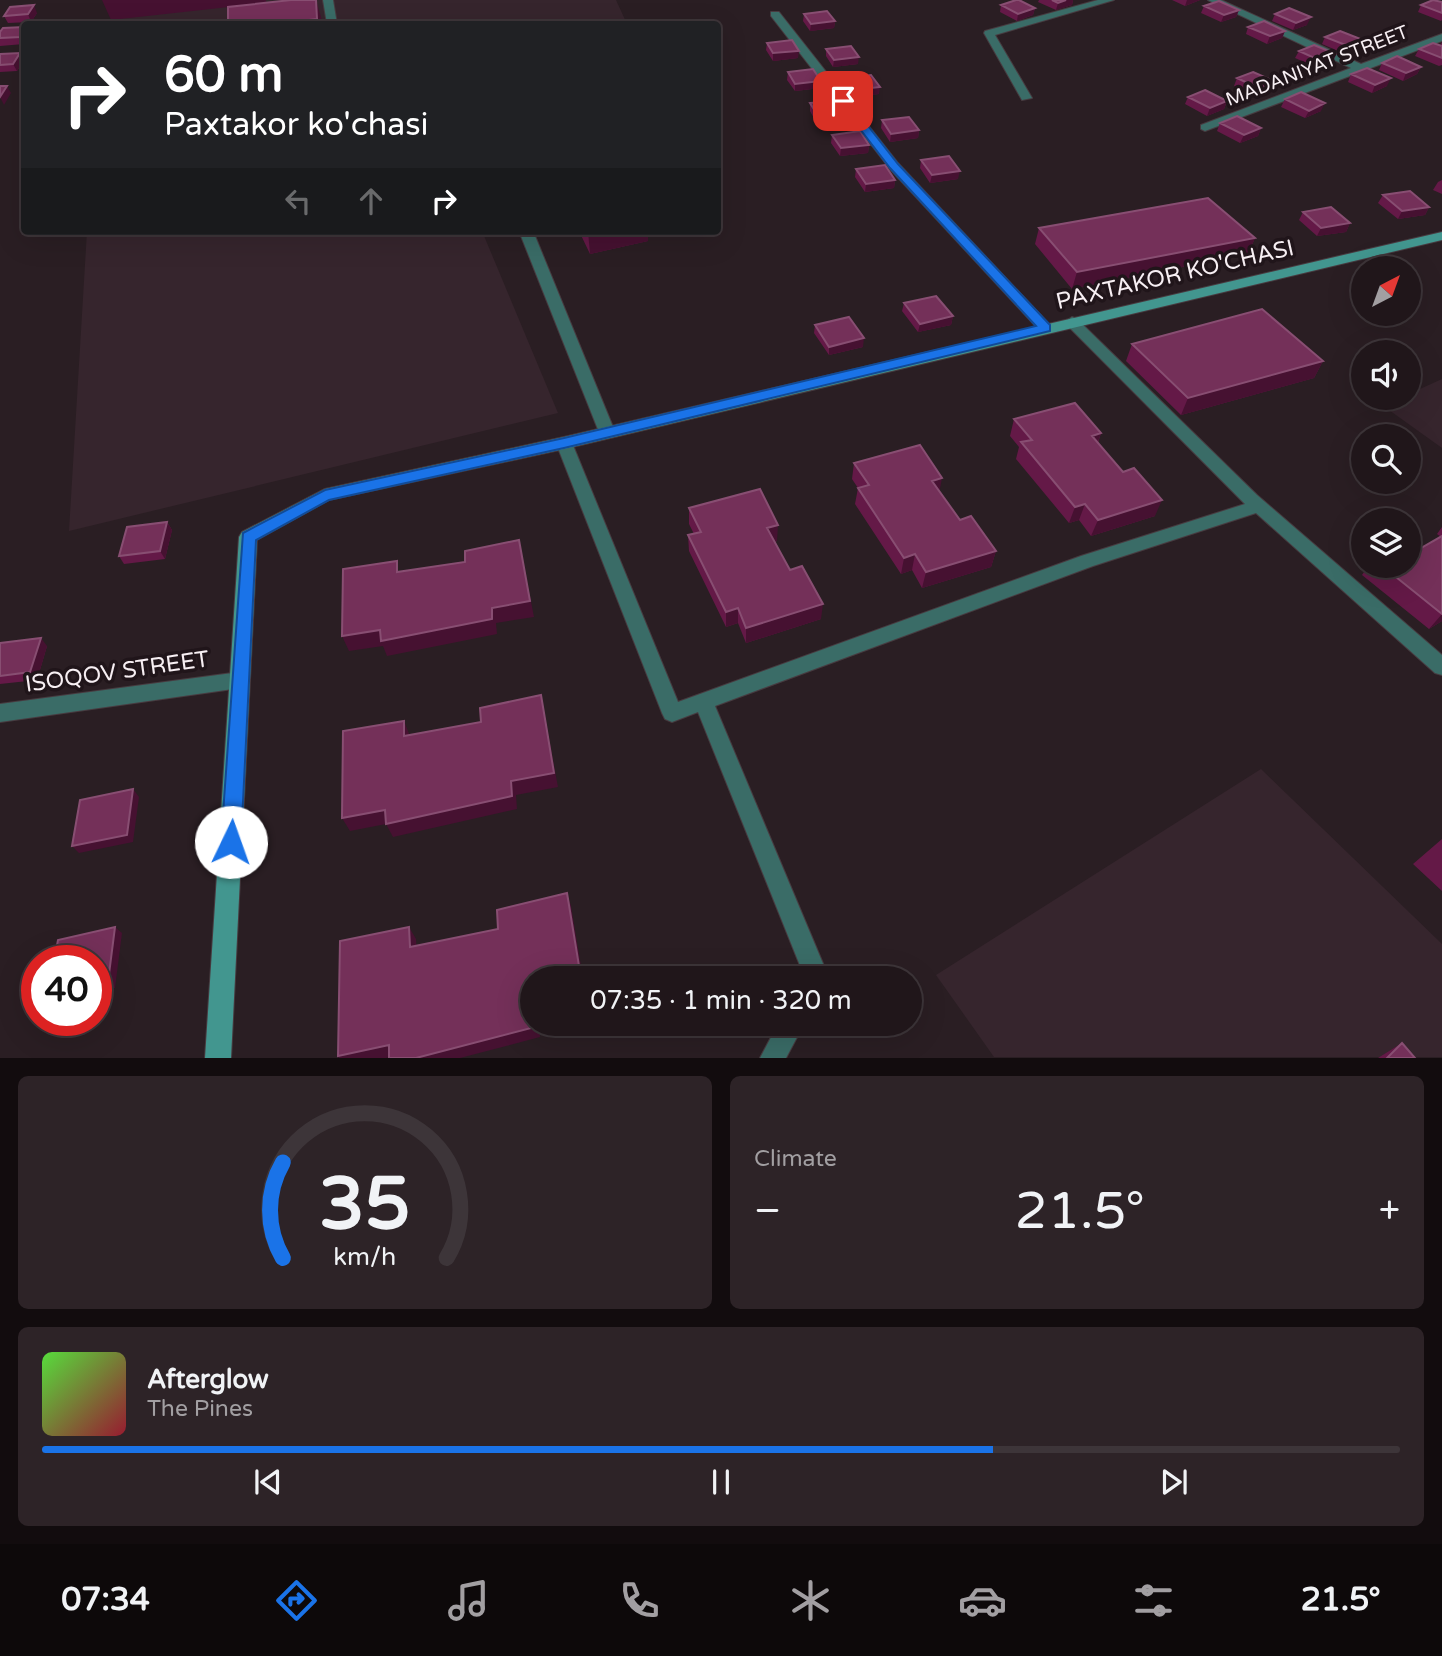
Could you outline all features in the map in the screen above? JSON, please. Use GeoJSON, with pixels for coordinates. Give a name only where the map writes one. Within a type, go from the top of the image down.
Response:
{"type":"FeatureCollection","features":[{"type":"Feature","properties":{"kind":"street"},"geometry":{"type":"LineString","coordinates":[[328,0],[332,21]]}},
{"type":"Feature","properties":{"kind":"street"},"geometry":{"type":"LineString","coordinates":[[1026,98],[989,33],[1109,0]]}},
{"type":"Feature","properties":{"kind":"street"},"geometry":{"type":"LineString","coordinates":[[1213,0],[1360,68]]}},
{"type":"Feature","properties":{"kind":"street"},"geometry":{"type":"LineString","coordinates":[[775,14],[894,166],[1045,328]]}},
{"type":"Feature","properties":{"kind":"street","name":"MADANIYAT STREET"},"geometry":{"type":"LineString","coordinates":[[1205,127],[1442,37]]}},
{"type":"Feature","properties":{"kind":"street"},"geometry":{"type":"LineString","coordinates":[[528,235],[607,432]]}},
{"type":"Feature","properties":{"kind":"street","name":"PAXTAKOR KO'CHASI"},"geometry":{"type":"LineString","coordinates":[[218,1058],[248,537],[325,495],[564,443],[1442,236]]}},
{"type":"Feature","properties":{"kind":"street"},"geometry":{"type":"LineString","coordinates":[[564,443],[672,713],[1087,561],[1258,506],[1072,322]]}},
{"type":"Feature","properties":{"kind":"street"},"geometry":{"type":"LineString","coordinates":[[1251,499],[1442,667]]}},
{"type":"Feature","properties":{"kind":"street","name":"ISOQOV STREET"},"geometry":{"type":"LineString","coordinates":[[0,713],[240,680]]}},
{"type":"Feature","properties":{"kind":"street"},"geometry":{"type":"LineString","coordinates":[[703,701],[812,966]]}},
{"type":"Feature","properties":{"kind":"street"},"geometry":{"type":"LineString","coordinates":[[772,1058],[785,1036]]}},
{"type":"Feature","properties":{"kind":"shaded area"},"geometry":{"type":"Polygon","coordinates":[[[116,0],[616,0],[626,21],[111,21],[116,0]]]}},
{"type":"Feature","properties":{"kind":"shaded area"},"geometry":{"type":"Polygon","coordinates":[[[87,235],[484,235],[558,413],[69,531],[87,235]]]}},
{"type":"Feature","properties":{"kind":"shaded area"},"geometry":{"type":"Polygon","coordinates":[[[1442,379],[1442,448],[1421,433],[1421,424],[1409,424],[1389,410],[1421,410],[1421,389],[1442,379]]]}},
{"type":"Feature","properties":{"kind":"shaded area"},"geometry":{"type":"Polygon","coordinates":[[[1261,769],[1442,944],[1442,1057],[994,1057],[936,975],[1261,769]]]}},
{"type":"Feature","properties":{"kind":"building"},"geometry":{"type":"Polygon","coordinates":[[[316,0],[317,19],[218,21],[228,20],[228,7],[316,0]]]}},
{"type":"Feature","properties":{"kind":"building"},"geometry":{"type":"Polygon","coordinates":[[[1016,0],[1035,8],[1018,14],[1001,5],[1016,0]]]}},
{"type":"Feature","properties":{"kind":"building"},"geometry":{"type":"Polygon","coordinates":[[[1433,0],[1442,2],[1442,13],[1421,5],[1433,0]]]}},
{"type":"Feature","properties":{"kind":"building"},"geometry":{"type":"Polygon","coordinates":[[[1219,1],[1239,10],[1224,15],[1204,6],[1219,1]]]}},
{"type":"Feature","properties":{"kind":"building"},"geometry":{"type":"Polygon","coordinates":[[[34,5],[28,14],[4,16],[10,7],[34,5]]]}},
{"type":"Feature","properties":{"kind":"building"},"geometry":{"type":"Polygon","coordinates":[[[1289,8],[1311,17],[1296,23],[1275,14],[1289,8]]]}},
{"type":"Feature","properties":{"kind":"building"},"geometry":{"type":"Polygon","coordinates":[[[827,11],[835,21],[811,24],[804,14],[827,11]]]}},
{"type":"Feature","properties":{"kind":"building"},"geometry":{"type":"Polygon","coordinates":[[[1264,21],[1285,31],[1270,36],[1248,27],[1264,21]]]}},
{"type":"Feature","properties":{"kind":"building"},"geometry":{"type":"Polygon","coordinates":[[[21,27],[21,37],[0,38],[3,28],[21,27]]]}},
{"type":"Feature","properties":{"kind":"building"},"geometry":{"type":"Polygon","coordinates":[[[1340,31],[1363,40],[1348,46],[1325,37],[1340,31]]]}},
{"type":"Feature","properties":{"kind":"building"},"geometry":{"type":"Polygon","coordinates":[[[792,40],[799,51],[773,53],[767,43],[792,40]]]}},
{"type":"Feature","properties":{"kind":"building"},"geometry":{"type":"Polygon","coordinates":[[[1433,43],[1442,46],[1442,58],[1419,49],[1433,43]]]}},
{"type":"Feature","properties":{"kind":"building"},"geometry":{"type":"Polygon","coordinates":[[[1314,45],[1336,54],[1321,61],[1299,51],[1314,45]]]}},
{"type":"Feature","properties":{"kind":"building"},"geometry":{"type":"Polygon","coordinates":[[[851,46],[859,57],[834,60],[826,49],[851,46]]]}},
{"type":"Feature","properties":{"kind":"building"},"geometry":{"type":"Polygon","coordinates":[[[20,53],[13,64],[0,65],[0,54],[20,53]]]}},
{"type":"Feature","properties":{"kind":"building"},"geometry":{"type":"Polygon","coordinates":[[[1397,56],[1421,67],[1406,73],[1382,63],[1397,56]]]}},
{"type":"Feature","properties":{"kind":"building"},"geometry":{"type":"Polygon","coordinates":[[[1367,68],[1391,78],[1375,85],[1351,74],[1367,68]]]}},
{"type":"Feature","properties":{"kind":"building"},"geometry":{"type":"Polygon","coordinates":[[[813,69],[821,81],[795,84],[788,72],[813,69]]]}},
{"type":"Feature","properties":{"kind":"building"},"geometry":{"type":"Polygon","coordinates":[[[1253,72],[1276,82],[1260,89],[1237,78],[1253,72]]]}},
{"type":"Feature","properties":{"kind":"building"},"geometry":{"type":"Polygon","coordinates":[[[871,75],[880,87],[854,90],[846,78],[871,75]]]}},
{"type":"Feature","properties":{"kind":"building"},"geometry":{"type":"Polygon","coordinates":[[[0,86],[7,86],[0,97],[0,86]]]}},
{"type":"Feature","properties":{"kind":"building"},"geometry":{"type":"Polygon","coordinates":[[[1205,90],[1227,101],[1210,108],[1188,97],[1205,90]]]}},
{"type":"Feature","properties":{"kind":"building"},"geometry":{"type":"Polygon","coordinates":[[[1301,92],[1325,103],[1309,111],[1285,99],[1301,92]]]}},
{"type":"Feature","properties":{"kind":"building"},"geometry":{"type":"Polygon","coordinates":[[[837,100],[845,113],[818,116],[810,103],[837,100]]]}},
{"type":"Feature","properties":{"kind":"building"},"geometry":{"type":"Polygon","coordinates":[[[1237,116],[1261,128],[1244,135],[1220,123],[1237,116]]]}},
{"type":"Feature","properties":{"kind":"building"},"geometry":{"type":"Polygon","coordinates":[[[909,117],[919,130],[891,134],[882,120],[909,117]]]}},
{"type":"Feature","properties":{"kind":"building"},"geometry":{"type":"Polygon","coordinates":[[[860,131],[869,145],[841,148],[832,135],[860,131]]]}},
{"type":"Feature","properties":{"kind":"building"},"geometry":{"type":"Polygon","coordinates":[[[949,156],[960,171],[932,175],[921,160],[949,156]]]}},
{"type":"Feature","properties":{"kind":"building"},"geometry":{"type":"Polygon","coordinates":[[[885,165],[895,180],[866,184],[856,169],[885,165]]]}},
{"type":"Feature","properties":{"kind":"building"},"geometry":{"type":"Polygon","coordinates":[[[1410,191],[1429,207],[1402,211],[1383,195],[1410,191]]]}},
{"type":"Feature","properties":{"kind":"building"},"geometry":{"type":"Polygon","coordinates":[[[1208,198],[1255,238],[1077,272],[1039,228],[1208,198]]]}},
{"type":"Feature","properties":{"kind":"building"},"geometry":{"type":"Polygon","coordinates":[[[1331,207],[1350,223],[1321,228],[1303,212],[1331,207]]]}},
{"type":"Feature","properties":{"kind":"building"},"geometry":{"type":"Polygon","coordinates":[[[936,296],[953,316],[920,324],[904,303],[936,296]]]}},
{"type":"Feature","properties":{"kind":"building"},"geometry":{"type":"Polygon","coordinates":[[[1262,309],[1323,361],[1188,398],[1132,344],[1262,309]]]}},
{"type":"Feature","properties":{"kind":"building"},"geometry":{"type":"Polygon","coordinates":[[[849,317],[864,338],[829,347],[815,325],[849,317]]]}},
{"type":"Feature","properties":{"kind":"building"},"geometry":{"type":"Polygon","coordinates":[[[1075,403],[1101,433],[1092,436],[1123,472],[1134,468],[1162,500],[1098,520],[1085,504],[1075,507],[1021,442],[1032,440],[1014,419],[1075,403]]]}},
{"type":"Feature","properties":{"kind":"building"},"geometry":{"type":"Polygon","coordinates":[[[920,445],[942,478],[932,481],[960,520],[971,516],[996,551],[926,572],[915,554],[904,558],[858,488],[869,485],[854,463],[920,445]]]}},
{"type":"Feature","properties":{"kind":"building"},"geometry":{"type":"Polygon","coordinates":[[[760,489],[778,525],[767,528],[790,570],[802,566],[823,604],[746,628],[738,608],[726,612],[688,535],[701,532],[689,508],[760,489]]]}},
{"type":"Feature","properties":{"kind":"building"},"geometry":{"type":"Polygon","coordinates":[[[167,522],[160,551],[119,556],[127,527],[167,522]]]}},
{"type":"Feature","properties":{"kind":"building"},"geometry":{"type":"Polygon","coordinates":[[[1442,536],[1442,614],[1397,578],[1421,578],[1421,548],[1442,536]]]}},
{"type":"Feature","properties":{"kind":"building"},"geometry":{"type":"Polygon","coordinates":[[[519,540],[530,601],[492,608],[492,619],[381,641],[380,630],[342,636],[343,569],[397,561],[397,572],[465,562],[465,551],[519,540]]]}},
{"type":"Feature","properties":{"kind":"building"},"geometry":{"type":"Polygon","coordinates":[[[41,638],[30,672],[0,676],[0,643],[41,638]]]}},
{"type":"Feature","properties":{"kind":"building"},"geometry":{"type":"Polygon","coordinates":[[[541,695],[554,773],[511,781],[512,796],[386,824],[385,810],[342,818],[343,731],[404,721],[404,736],[481,722],[480,708],[541,695]]]}},
{"type":"Feature","properties":{"kind":"building"},"geometry":{"type":"Polygon","coordinates":[[[133,789],[127,835],[72,846],[80,800],[133,789]]]}},
{"type":"Feature","properties":{"kind":"building"},"geometry":{"type":"Polygon","coordinates":[[[567,893],[579,966],[520,966],[520,1031],[416,1058],[389,1058],[389,1045],[338,1056],[340,941],[409,927],[410,947],[498,929],[497,910],[567,893]]]}},
{"type":"Feature","properties":{"kind":"building"},"geometry":{"type":"Polygon","coordinates":[[[115,927],[112,951],[112,945],[57,945],[58,940],[115,927]]]}},
{"type":"Feature","properties":{"kind":"building"},"geometry":{"type":"Polygon","coordinates":[[[1402,1043],[1415,1058],[1387,1058],[1402,1043]]]}},
{"type":"Feature","properties":{"kind":"route"},"geometry":{"type":"LineString","coordinates":[[231,842],[248,537],[325,495],[564,443],[1045,328],[894,166],[843,101]]}}]}
